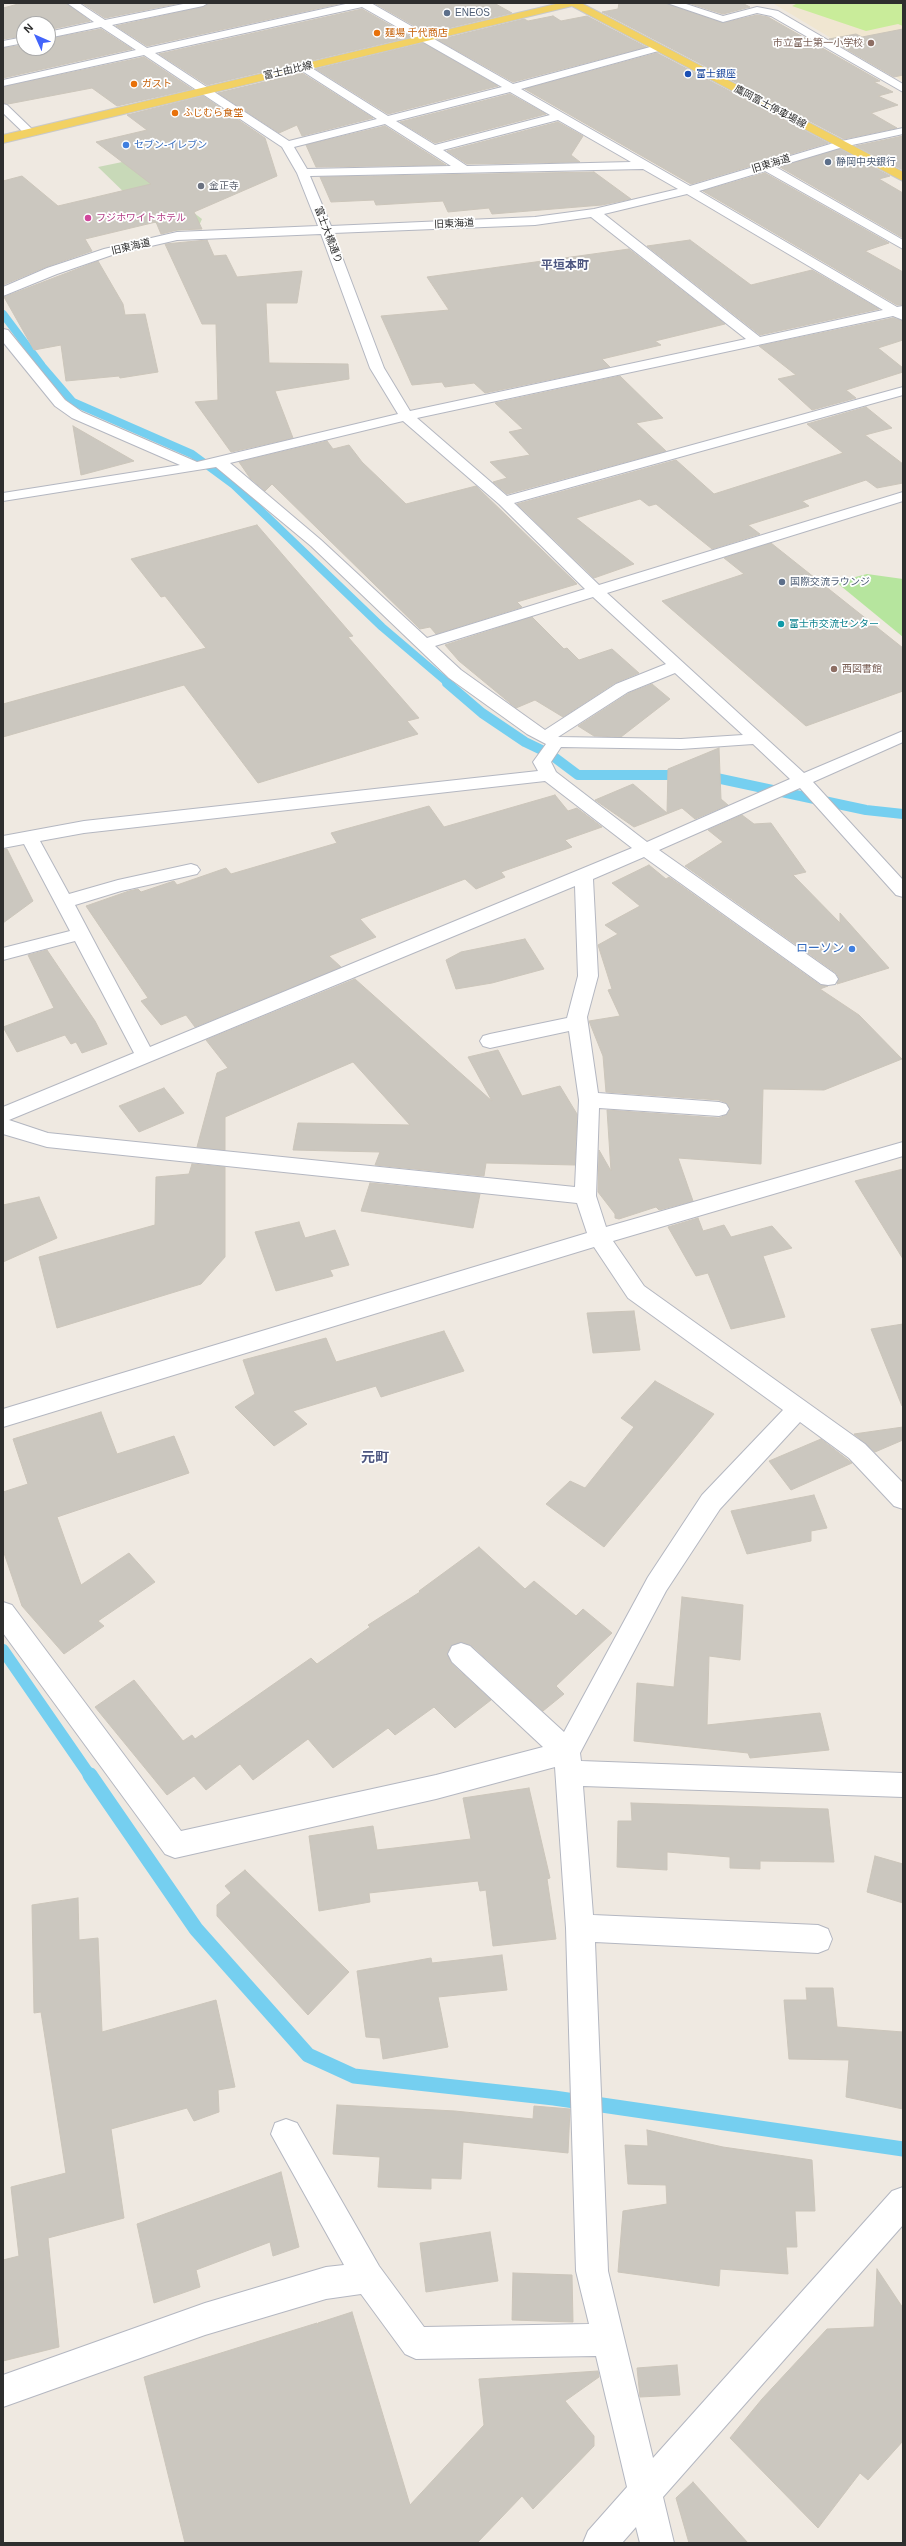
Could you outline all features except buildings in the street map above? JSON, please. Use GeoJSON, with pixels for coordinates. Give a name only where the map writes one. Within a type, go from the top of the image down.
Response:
{"type":"FeatureCollection","features":[{"type":"Feature","properties":{"kind":"main road","name":"富士由比線"},"geometry":{"type":"LineString","coordinates":[[3,139],[573,3]]}},
{"type":"Feature","properties":{"kind":"main road","name":"鷹岡富士停車場線"},"geometry":{"type":"LineString","coordinates":[[573,3],[903,177]]}},
{"type":"Feature","properties":{"kind":"street","name":"富士大橋通り"},"geometry":{"type":"LineString","coordinates":[[72,3],[287,145],[303,173],[326,230],[377,368],[406,416],[504,501],[595,590],[755,739],[803,781],[903,891]]}},
{"type":"Feature","properties":{"kind":"street"},"geometry":{"type":"LineString","coordinates":[[56,34],[105,25],[204,3]]}},
{"type":"Feature","properties":{"kind":"street"},"geometry":{"type":"LineString","coordinates":[[3,83],[363,3],[513,88],[901,313]]}},
{"type":"Feature","properties":{"kind":"street"},"geometry":{"type":"LineString","coordinates":[[672,3],[723,19],[757,10],[774,13],[903,89]]}},
{"type":"Feature","properties":{"kind":"street"},"geometry":{"type":"LineString","coordinates":[[3,44],[16,42]]}},
{"type":"Feature","properties":{"kind":"street"},"geometry":{"type":"LineString","coordinates":[[287,145],[388,121],[658,48]]}},
{"type":"Feature","properties":{"kind":"street"},"geometry":{"type":"LineString","coordinates":[[303,68],[466,170]]}},
{"type":"Feature","properties":{"kind":"street"},"geometry":{"type":"LineString","coordinates":[[3,107],[30,133]]}},
{"type":"Feature","properties":{"kind":"street"},"geometry":{"type":"LineString","coordinates":[[433,149],[560,116]]}},
{"type":"Feature","properties":{"kind":"street","name":"旧東海道"},"geometry":{"type":"LineString","coordinates":[[3,292],[52,271],[108,252],[177,236],[535,221],[594,213],[690,190],[841,144],[903,132]]}},
{"type":"Feature","properties":{"kind":"street"},"geometry":{"type":"LineString","coordinates":[[303,173],[646,165]]}},
{"type":"Feature","properties":{"kind":"street"},"geometry":{"type":"LineString","coordinates":[[765,166],[903,245]]}},
{"type":"Feature","properties":{"kind":"street"},"geometry":{"type":"LineString","coordinates":[[594,213],[757,342]]}},
{"type":"Feature","properties":{"kind":"street"},"geometry":{"type":"LineString","coordinates":[[3,497],[196,467],[406,416],[901,313]]}},
{"type":"Feature","properties":{"kind":"street"},"geometry":{"type":"LineString","coordinates":[[3,333],[60,403],[77,415],[196,467]]}},
{"type":"Feature","properties":{"kind":"street"},"geometry":{"type":"LineString","coordinates":[[504,501],[903,391]]}},
{"type":"Feature","properties":{"kind":"street"},"geometry":{"type":"LineString","coordinates":[[218,461],[316,543],[422,645],[455,674],[528,726],[551,739],[681,744],[755,739]]}},
{"type":"Feature","properties":{"kind":"street"},"geometry":{"type":"LineString","coordinates":[[422,645],[595,590],[903,496]]}},
{"type":"Feature","properties":{"kind":"street"},"geometry":{"type":"LineString","coordinates":[[546,768],[551,739],[622,688],[677,666]]}},
{"type":"Feature","properties":{"kind":"street"},"geometry":{"type":"LineString","coordinates":[[3,1115],[584,876],[903,736]]}},
{"type":"Feature","properties":{"kind":"street"},"geometry":{"type":"LineString","coordinates":[[3,842],[84,827],[546,768],[645,848],[828,980]]}},
{"type":"Feature","properties":{"kind":"street"},"geometry":{"type":"LineString","coordinates":[[29,836],[146,1057]]}},
{"type":"Feature","properties":{"kind":"street"},"geometry":{"type":"LineString","coordinates":[[64,902],[118,886],[191,870]]}},
{"type":"Feature","properties":{"kind":"street"},"geometry":{"type":"LineString","coordinates":[[584,876],[588,976],[577,1018],[590,1100],[585,1196],[599,1237],[636,1292],[857,1451],[903,1499]]}},
{"type":"Feature","properties":{"kind":"street"},"geometry":{"type":"LineString","coordinates":[[3,954],[80,934]]}},
{"type":"Feature","properties":{"kind":"street"},"geometry":{"type":"LineString","coordinates":[[490,1041],[578,1023]]}},
{"type":"Feature","properties":{"kind":"street"},"geometry":{"type":"LineString","coordinates":[[590,1100],[719,1109]]}},
{"type":"Feature","properties":{"kind":"street"},"geometry":{"type":"LineString","coordinates":[[3,1126],[47,1140],[585,1196]]}},
{"type":"Feature","properties":{"kind":"street"},"geometry":{"type":"LineString","coordinates":[[3,1418],[599,1237],[903,1149]]}},
{"type":"Feature","properties":{"kind":"street"},"geometry":{"type":"LineString","coordinates":[[657,2543],[592,2271],[580,1928],[569,1763],[657,1584],[711,1502],[798,1409]]}},
{"type":"Feature","properties":{"kind":"street"},"geometry":{"type":"LineString","coordinates":[[3,1613],[175,1845],[436,1787],[569,1763],[903,1785]]}},
{"type":"Feature","properties":{"kind":"street"},"geometry":{"type":"LineString","coordinates":[[461,1654],[569,1763]]}},
{"type":"Feature","properties":{"kind":"street"},"geometry":{"type":"LineString","coordinates":[[580,1928],[818,1939]]}},
{"type":"Feature","properties":{"kind":"street"},"geometry":{"type":"LineString","coordinates":[[286,2134],[368,2277],[416,2343],[608,2340]]}},
{"type":"Feature","properties":{"kind":"street"},"geometry":{"type":"LineString","coordinates":[[600,2543],[903,2202]]}},
{"type":"Feature","properties":{"kind":"street"},"geometry":{"type":"LineString","coordinates":[[3,2391],[205,2319],[326,2283],[368,2277]]}},
{"type":"Feature","properties":{"kind":"shaded area","name":"市立富士第一小学校"},"geometry":{"type":"Polygon","coordinates":[[[903,3],[903,81],[774,4],[903,3]]]}},
{"type":"Feature","properties":{"kind":"green space"},"geometry":{"type":"Polygon","coordinates":[[[798,3],[903,3],[903,26],[898,24],[866,31],[792,6],[798,3]]]}},
{"type":"Feature","properties":{"kind":"green space"},"geometry":{"type":"Polygon","coordinates":[[[161,154],[153,182],[202,219],[198,228],[165,232],[98,167],[161,154]]]}},
{"type":"Feature","properties":{"kind":"green space"},"geometry":{"type":"Polygon","coordinates":[[[867,574],[903,579],[903,637],[836,582],[867,574]]]}},
{"type":"Feature","properties":{"kind":"waterway"},"geometry":{"type":"LineString","coordinates":[[3,314],[42,366],[73,402],[192,454],[234,485],[382,627],[449,684]]}},
{"type":"Feature","properties":{"kind":"waterway"},"geometry":{"type":"LineString","coordinates":[[447,683],[482,713],[525,742],[550,754],[578,775],[681,775]]}},
{"type":"Feature","properties":{"kind":"waterway"},"geometry":{"type":"LineString","coordinates":[[707,776],[866,810],[903,814]]}},
{"type":"Feature","properties":{"kind":"waterway"},"geometry":{"type":"LineString","coordinates":[[3,1650],[90,1776]]}},
{"type":"Feature","properties":{"kind":"waterway"},"geometry":{"type":"LineString","coordinates":[[90,1775],[196,1929],[308,2055],[354,2076],[554,2098],[903,2149]]}},
{"type":"Feature","properties":{"kind":"place","name":"ENEOS"},"geometry":{"type":"Point","coordinates":[447,13]}},
{"type":"Feature","properties":{"kind":"place","name":"麺場 千代商店"},"geometry":{"type":"Point","coordinates":[377,33]}},
{"type":"Feature","properties":{"kind":"place","name":"市立富士第一小学校"},"geometry":{"type":"Point","coordinates":[871,43]}},
{"type":"Feature","properties":{"kind":"place","name":"富士銀座"},"geometry":{"type":"Point","coordinates":[688,74]}},
{"type":"Feature","properties":{"kind":"place","name":"ガスト"},"geometry":{"type":"Point","coordinates":[134,84]}},
{"type":"Feature","properties":{"kind":"place","name":"ふじむら食堂"},"geometry":{"type":"Point","coordinates":[175,113]}},
{"type":"Feature","properties":{"kind":"place","name":"セブン-イレブン"},"geometry":{"type":"Point","coordinates":[126,145]}},
{"type":"Feature","properties":{"kind":"place","name":"静岡中央銀行"},"geometry":{"type":"Point","coordinates":[828,162]}},
{"type":"Feature","properties":{"kind":"place","name":"金正寺"},"geometry":{"type":"Point","coordinates":[201,186]}},
{"type":"Feature","properties":{"kind":"place","name":"フジホワイトホテル"},"geometry":{"type":"Point","coordinates":[88,218]}},
{"type":"Feature","properties":{"kind":"place","name":"国際交流ラウンジ"},"geometry":{"type":"Point","coordinates":[782,582]}},
{"type":"Feature","properties":{"kind":"place","name":"富士市交流センター"},"geometry":{"type":"Point","coordinates":[781,624]}},
{"type":"Feature","properties":{"kind":"place","name":"西図書館"},"geometry":{"type":"Point","coordinates":[834,669]}},
{"type":"Feature","properties":{"kind":"place","name":"ローソン"},"geometry":{"type":"Point","coordinates":[852,949]}},
{"type":"Feature","properties":{"kind":"district","name":"平垣本町"},"geometry":{"type":"Point","coordinates":[565,266]}},
{"type":"Feature","properties":{"kind":"district","name":"元町"},"geometry":{"type":"Point","coordinates":[375,1458]}}]}
